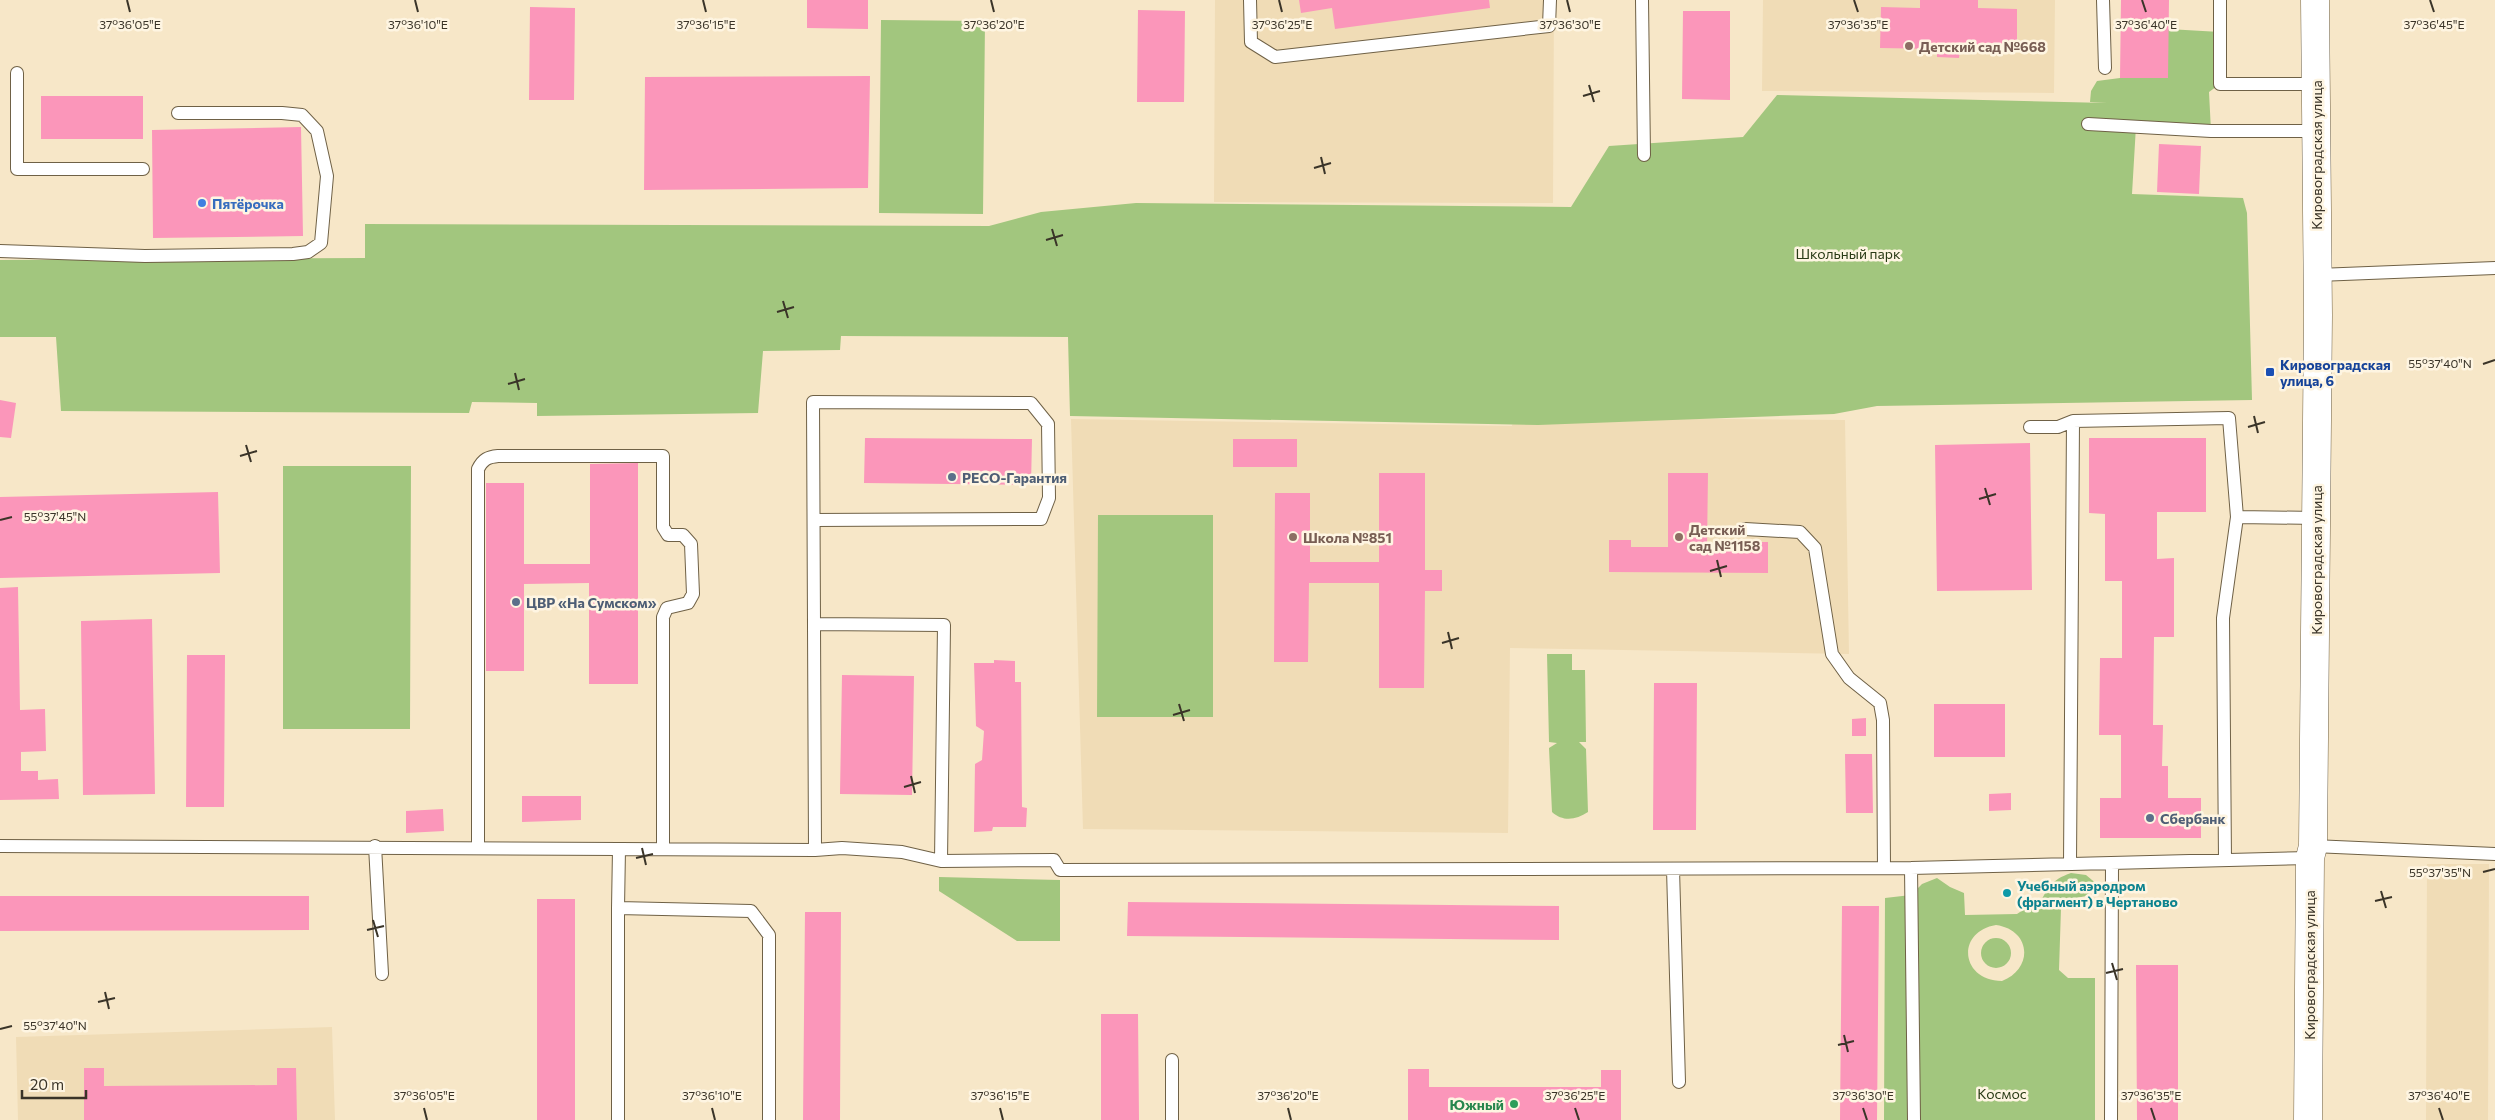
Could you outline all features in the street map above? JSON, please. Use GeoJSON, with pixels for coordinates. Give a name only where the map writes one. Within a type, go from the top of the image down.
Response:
{"type":"FeatureCollection","features":[{"type":"Feature","properties":{"kind":"street","name":"Кировоградская улица"},"geometry":{"type":"LineString","coordinates":[[2308,1120],[2317,518],[2318,275],[2315,0]]}},
{"type":"Feature","properties":{"kind":"lane"},"geometry":{"type":"LineString","coordinates":[[1250,0],[1251,42],[1275,57],[1549,26],[1550,0]]}},
{"type":"Feature","properties":{"kind":"lane"},"geometry":{"type":"LineString","coordinates":[[1642,0],[1644,155]]}},
{"type":"Feature","properties":{"kind":"lane"},"geometry":{"type":"LineString","coordinates":[[2103,0],[2105,68]]}},
{"type":"Feature","properties":{"kind":"lane"},"geometry":{"type":"LineString","coordinates":[[2220,0],[2220,84],[2316,84]]}},
{"type":"Feature","properties":{"kind":"lane"},"geometry":{"type":"LineString","coordinates":[[17,73],[17,169],[143,169]]}},
{"type":"Feature","properties":{"kind":"lane"},"geometry":{"type":"LineString","coordinates":[[0,251],[145,256],[293,254],[308,252],[321,243],[327,176],[317,131],[302,114],[282,112],[178,113]]}},
{"type":"Feature","properties":{"kind":"lane"},"geometry":{"type":"LineString","coordinates":[[2088,124],[2211,131],[2316,131]]}},
{"type":"Feature","properties":{"kind":"lane"},"geometry":{"type":"LineString","coordinates":[[2318,275],[2495,268]]}},
{"type":"Feature","properties":{"kind":"lane"},"geometry":{"type":"LineString","coordinates":[[814,520],[1041,519],[1049,498],[1048,424],[1031,403],[813,402],[815,850]]}},
{"type":"Feature","properties":{"kind":"lane"},"geometry":{"type":"LineString","coordinates":[[2030,427],[2058,427],[2073,420],[2229,418],[2237,516],[2223,618],[2225,860]]}},
{"type":"Feature","properties":{"kind":"lane"},"geometry":{"type":"LineString","coordinates":[[2070,864],[2073,420]]}},
{"type":"Feature","properties":{"kind":"lane"},"geometry":{"type":"LineString","coordinates":[[478,847],[478,469],[481,463],[488,457],[498,456],[663,456],[663,527],[668,535],[683,536],[691,544],[693,594],[688,603],[667,608],[663,617],[663,848]]}},
{"type":"Feature","properties":{"kind":"lane"},"geometry":{"type":"LineString","coordinates":[[2237,516],[2317,518]]}},
{"type":"Feature","properties":{"kind":"lane"},"geometry":{"type":"LineString","coordinates":[[1745,529],[1800,532],[1815,548],[1832,654],[1849,678],[1880,703],[1883,720],[1884,867]]}},
{"type":"Feature","properties":{"kind":"lane"},"geometry":{"type":"LineString","coordinates":[[815,624],[944,625],[941,861]]}},
{"type":"Feature","properties":{"kind":"lane"},"geometry":{"type":"LineString","coordinates":[[0,846],[375,846],[815,850],[842,848],[902,852],[941,861],[1054,860],[1060,870],[1911,868],[2225,860],[2312,852],[2495,854]]}},
{"type":"Feature","properties":{"kind":"lane"},"geometry":{"type":"LineString","coordinates":[[375,846],[382,974]]}},
{"type":"Feature","properties":{"kind":"lane"},"geometry":{"type":"LineString","coordinates":[[618,1120],[619,849]]}},
{"type":"Feature","properties":{"kind":"lane"},"geometry":{"type":"LineString","coordinates":[[2110,1120],[2112,864]]}},
{"type":"Feature","properties":{"kind":"lane"},"geometry":{"type":"LineString","coordinates":[[1911,868],[1914,1120]]}},
{"type":"Feature","properties":{"kind":"lane"},"geometry":{"type":"LineString","coordinates":[[1673,869],[1679,1082]]}},
{"type":"Feature","properties":{"kind":"lane"},"geometry":{"type":"LineString","coordinates":[[618,908],[751,911],[768,935],[769,1120]]}},
{"type":"Feature","properties":{"kind":"lane"},"geometry":{"type":"LineString","coordinates":[[1172,1060],[1172,1120]]}},
{"type":"Feature","properties":{"kind":"shaded area"},"geometry":{"type":"Polygon","coordinates":[[[1215,0],[1554,0],[1553,203],[1214,202],[1215,0]]]}},
{"type":"Feature","properties":{"kind":"shaded area","name":"Детский сад №668"},"geometry":{"type":"Polygon","coordinates":[[[1763,0],[2055,0],[2054,93],[1762,91],[1763,0]]]}},
{"type":"Feature","properties":{"kind":"shaded area","name":"Школа №851"},"geometry":{"type":"Polygon","coordinates":[[[1513,417],[1845,420],[1849,654],[1510,648],[1508,833],[1083,829],[1071,419],[1512,426],[1513,417]]]}},
{"type":"Feature","properties":{"kind":"shaded area"},"geometry":{"type":"Polygon","coordinates":[[[2427,864],[2489,864],[2488,1120],[2426,1120],[2427,864]]]}},
{"type":"Feature","properties":{"kind":"shaded area"},"geometry":{"type":"Polygon","coordinates":[[[332,1027],[335,1120],[18,1120],[16,1037],[332,1027]]]}},
{"type":"Feature","properties":{"kind":"green space"},"geometry":{"type":"Polygon","coordinates":[[[881,20],[985,21],[983,214],[879,213],[881,20]]]}},
{"type":"Feature","properties":{"kind":"green space","name":"Школьный парк"},"geometry":{"type":"Polygon","coordinates":[[[2168,29],[2220,32],[2220,84],[2209,92],[2211,131],[2136,126],[2132,194],[2243,198],[2247,213],[2252,400],[1877,406],[1834,414],[1538,425],[1070,416],[1068,337],[841,336],[840,350],[763,351],[758,413],[537,416],[537,403],[472,402],[469,413],[61,411],[56,337],[0,337],[0,260],[365,258],[365,224],[989,226],[1041,212],[1136,203],[1571,207],[1609,146],[1743,137],[1777,95],[2107,103],[2090,102],[2091,91],[2097,81],[2120,78],[2168,78],[2168,29]]]}},
{"type":"Feature","properties":{"kind":"green space"},"geometry":{"type":"Polygon","coordinates":[[[283,466],[411,466],[410,729],[283,729],[283,466]]]}},
{"type":"Feature","properties":{"kind":"green space"},"geometry":{"type":"Polygon","coordinates":[[[1098,515],[1213,515],[1213,717],[1097,717],[1098,515]]]}},
{"type":"Feature","properties":{"kind":"green space"},"geometry":{"type":"Polygon","coordinates":[[[1547,654],[1572,654],[1572,670],[1585,670],[1586,742],[1579,742],[1586,749],[1588,812],[1570,819],[1565,819],[1552,812],[1549,748],[1557,743],[1549,742],[1547,654]]]}},
{"type":"Feature","properties":{"kind":"green space","name":"Космос"},"geometry":{"type":"Polygon","coordinates":[[[2071,873],[2086,875],[2098,885],[2086,896],[2067,900],[2061,908],[2059,970],[2068,978],[2095,978],[2095,1120],[1884,1120],[1885,898],[1911,895],[1922,884],[1937,878],[1950,887],[1964,893],[1965,915],[2017,914],[2023,910],[2039,906],[2050,885],[2071,873]],[[1996,925],[1983,929],[1974,937],[1969,946],[1968,956],[1971,965],[1978,973],[1988,979],[2002,981],[2012,975],[2023,959],[2022,941],[2008,928],[1996,925]]]}},
{"type":"Feature","properties":{"kind":"green space"},"geometry":{"type":"Polygon","coordinates":[[[939,877],[1060,880],[1060,941],[1017,941],[939,891],[939,877]]]}},
{"type":"Feature","properties":{"kind":"green space"},"geometry":{"type":"Polygon","coordinates":[[[1996,938],[2007,942],[2011,953],[2007,964],[1996,968],[1985,964],[1981,953],[1985,942],[1996,938]]]}},
{"type":"Feature","properties":{"kind":"building"},"geometry":{"type":"Polygon","coordinates":[[[807,0],[868,0],[868,29],[807,28],[807,0]]]}},
{"type":"Feature","properties":{"kind":"building"},"geometry":{"type":"Polygon","coordinates":[[[1299,0],[1489,0],[1490,8],[1335,29],[1332,8],[1301,13],[1299,0]]]}},
{"type":"Feature","properties":{"kind":"building"},"geometry":{"type":"Polygon","coordinates":[[[1920,0],[1978,0],[1978,8],[2017,9],[2017,49],[1960,49],[1959,58],[1937,57],[1937,49],[1880,48],[1881,7],[1920,8],[1920,0]]]}},
{"type":"Feature","properties":{"kind":"building"},"geometry":{"type":"Polygon","coordinates":[[[2121,0],[2169,0],[2168,78],[2120,78],[2121,0]]]}},
{"type":"Feature","properties":{"kind":"building"},"geometry":{"type":"Polygon","coordinates":[[[530,7],[575,8],[574,100],[529,100],[530,7]]]}},
{"type":"Feature","properties":{"kind":"building"},"geometry":{"type":"Polygon","coordinates":[[[1138,10],[1185,11],[1184,102],[1137,102],[1138,10]]]}},
{"type":"Feature","properties":{"kind":"building"},"geometry":{"type":"Polygon","coordinates":[[[1683,11],[1730,11],[1730,100],[1682,99],[1683,11]]]}},
{"type":"Feature","properties":{"kind":"building"},"geometry":{"type":"Polygon","coordinates":[[[870,76],[868,188],[644,190],[645,77],[870,76]]]}},
{"type":"Feature","properties":{"kind":"building"},"geometry":{"type":"Polygon","coordinates":[[[41,96],[143,96],[143,139],[41,139],[41,96]]]}},
{"type":"Feature","properties":{"kind":"building"},"geometry":{"type":"Polygon","coordinates":[[[301,127],[303,236],[153,238],[152,130],[301,127]]]}},
{"type":"Feature","properties":{"kind":"building"},"geometry":{"type":"Polygon","coordinates":[[[2159,144],[2201,146],[2199,194],[2157,192],[2159,144]]]}},
{"type":"Feature","properties":{"kind":"building"},"geometry":{"type":"Polygon","coordinates":[[[0,400],[16,403],[11,438],[0,437],[0,400]]]}},
{"type":"Feature","properties":{"kind":"building"},"geometry":{"type":"Polygon","coordinates":[[[865,438],[1032,439],[1031,485],[864,483],[865,438]]]}},
{"type":"Feature","properties":{"kind":"building"},"geometry":{"type":"Polygon","coordinates":[[[2089,438],[2206,438],[2206,512],[2157,512],[2157,559],[2174,558],[2174,637],[2154,637],[2153,725],[2163,725],[2162,766],[2168,766],[2168,798],[2201,798],[2201,838],[2100,838],[2100,798],[2121,798],[2121,735],[2099,735],[2100,658],[2122,658],[2122,581],[2105,581],[2105,514],[2089,513],[2089,438]]]}},
{"type":"Feature","properties":{"kind":"building"},"geometry":{"type":"Polygon","coordinates":[[[1233,439],[1297,439],[1297,467],[1233,467],[1233,439]]]}},
{"type":"Feature","properties":{"kind":"building"},"geometry":{"type":"Polygon","coordinates":[[[2030,443],[2032,590],[1937,591],[1935,445],[2030,443]]]}},
{"type":"Feature","properties":{"kind":"building"},"geometry":{"type":"Polygon","coordinates":[[[638,463],[638,684],[589,684],[589,583],[524,584],[524,671],[486,671],[486,483],[524,483],[524,564],[590,564],[590,464],[638,463]]]}},
{"type":"Feature","properties":{"kind":"building"},"geometry":{"type":"Polygon","coordinates":[[[1379,473],[1425,473],[1425,570],[1442,570],[1442,591],[1425,591],[1424,688],[1379,688],[1379,583],[1309,583],[1308,662],[1274,662],[1275,493],[1310,493],[1310,562],[1379,562],[1379,473]]]}},
{"type":"Feature","properties":{"kind":"building"},"geometry":{"type":"Polygon","coordinates":[[[1668,473],[1708,473],[1707,548],[1746,549],[1746,542],[1768,542],[1768,573],[1609,572],[1609,540],[1631,540],[1631,547],[1668,547],[1668,473]]]}},
{"type":"Feature","properties":{"kind":"building"},"geometry":{"type":"Polygon","coordinates":[[[218,492],[220,573],[0,578],[0,497],[218,492]]]}},
{"type":"Feature","properties":{"kind":"building"},"geometry":{"type":"Polygon","coordinates":[[[18,587],[20,710],[45,709],[46,751],[21,752],[21,771],[38,771],[38,780],[58,779],[59,799],[0,800],[0,588],[18,587]]]}},
{"type":"Feature","properties":{"kind":"building"},"geometry":{"type":"Polygon","coordinates":[[[152,619],[155,794],[83,795],[81,621],[152,619]]]}},
{"type":"Feature","properties":{"kind":"building"},"geometry":{"type":"Polygon","coordinates":[[[187,655],[225,655],[224,807],[186,807],[187,655]]]}},
{"type":"Feature","properties":{"kind":"building"},"geometry":{"type":"Polygon","coordinates":[[[994,660],[1015,661],[1015,682],[1021,682],[1022,807],[1027,808],[1026,827],[993,827],[992,831],[974,832],[975,764],[982,760],[984,731],[976,726],[974,663],[994,663],[994,660]]]}},
{"type":"Feature","properties":{"kind":"building"},"geometry":{"type":"Polygon","coordinates":[[[842,675],[914,676],[912,795],[840,794],[842,675]]]}},
{"type":"Feature","properties":{"kind":"building"},"geometry":{"type":"Polygon","coordinates":[[[1654,683],[1697,683],[1696,830],[1653,830],[1654,683]]]}},
{"type":"Feature","properties":{"kind":"building"},"geometry":{"type":"Polygon","coordinates":[[[1934,704],[2005,704],[2005,757],[1934,757],[1934,704]]]}},
{"type":"Feature","properties":{"kind":"building"},"geometry":{"type":"Polygon","coordinates":[[[1866,718],[1866,736],[1852,736],[1852,719],[1866,718]]]}},
{"type":"Feature","properties":{"kind":"building"},"geometry":{"type":"Polygon","coordinates":[[[1845,754],[1872,754],[1873,813],[1846,813],[1845,754]]]}},
{"type":"Feature","properties":{"kind":"building"},"geometry":{"type":"Polygon","coordinates":[[[2011,793],[2011,810],[1989,811],[1989,794],[2011,793]]]}},
{"type":"Feature","properties":{"kind":"building"},"geometry":{"type":"Polygon","coordinates":[[[522,796],[581,796],[581,820],[522,822],[522,796]]]}},
{"type":"Feature","properties":{"kind":"building"},"geometry":{"type":"Polygon","coordinates":[[[443,809],[444,831],[406,833],[406,811],[443,809]]]}},
{"type":"Feature","properties":{"kind":"building"},"geometry":{"type":"Polygon","coordinates":[[[0,896],[309,896],[309,930],[0,931],[0,896]]]}},
{"type":"Feature","properties":{"kind":"building"},"geometry":{"type":"Polygon","coordinates":[[[537,899],[575,899],[575,1120],[537,1120],[537,899]]]}},
{"type":"Feature","properties":{"kind":"building"},"geometry":{"type":"Polygon","coordinates":[[[1128,902],[1559,906],[1559,940],[1127,936],[1128,902]]]}},
{"type":"Feature","properties":{"kind":"building"},"geometry":{"type":"Polygon","coordinates":[[[1842,906],[1879,906],[1877,1120],[1840,1120],[1842,906]]]}},
{"type":"Feature","properties":{"kind":"building"},"geometry":{"type":"Polygon","coordinates":[[[805,912],[841,912],[840,1120],[803,1120],[805,912]]]}},
{"type":"Feature","properties":{"kind":"building"},"geometry":{"type":"Polygon","coordinates":[[[2136,965],[2178,965],[2178,1120],[2137,1120],[2136,965]]]}},
{"type":"Feature","properties":{"kind":"building"},"geometry":{"type":"Polygon","coordinates":[[[1101,1014],[1138,1014],[1139,1120],[1101,1120],[1101,1014]]]}},
{"type":"Feature","properties":{"kind":"building"},"geometry":{"type":"Polygon","coordinates":[[[84,1068],[104,1068],[104,1086],[277,1085],[277,1068],[296,1068],[297,1120],[84,1120],[84,1068]]]}},
{"type":"Feature","properties":{"kind":"building","name":"Южный"},"geometry":{"type":"Polygon","coordinates":[[[1408,1069],[1429,1069],[1429,1087],[1601,1087],[1601,1070],[1621,1070],[1621,1120],[1408,1120],[1408,1069]]]}},
{"type":"Feature","properties":{"kind":"place","name":"Детский сад №668"},"geometry":{"type":"Point","coordinates":[1909,46]}},
{"type":"Feature","properties":{"kind":"place","name":"Пятёрочка"},"geometry":{"type":"Point","coordinates":[202,203]}},
{"type":"Feature","properties":{"kind":"place","name":"Кировоградская улица, 6"},"geometry":{"type":"Point","coordinates":[2270,372]}},
{"type":"Feature","properties":{"kind":"place","name":"РЕСО-Гарантия"},"geometry":{"type":"Point","coordinates":[952,477]}},
{"type":"Feature","properties":{"kind":"place","name":"Школа №851"},"geometry":{"type":"Point","coordinates":[1293,537]}},
{"type":"Feature","properties":{"kind":"place","name":"Детский сад №1158"},"geometry":{"type":"Point","coordinates":[1679,537]}},
{"type":"Feature","properties":{"kind":"place","name":"ЦВР «На Сумском»"},"geometry":{"type":"Point","coordinates":[516,602]}},
{"type":"Feature","properties":{"kind":"place","name":"Сбербанк"},"geometry":{"type":"Point","coordinates":[2150,818]}},
{"type":"Feature","properties":{"kind":"place","name":"Учебный аэродром (фрагмент) в Чертаново"},"geometry":{"type":"Point","coordinates":[2007,893]}},
{"type":"Feature","properties":{"kind":"place","name":"Южный"},"geometry":{"type":"Point","coordinates":[1514,1104]}}]}
